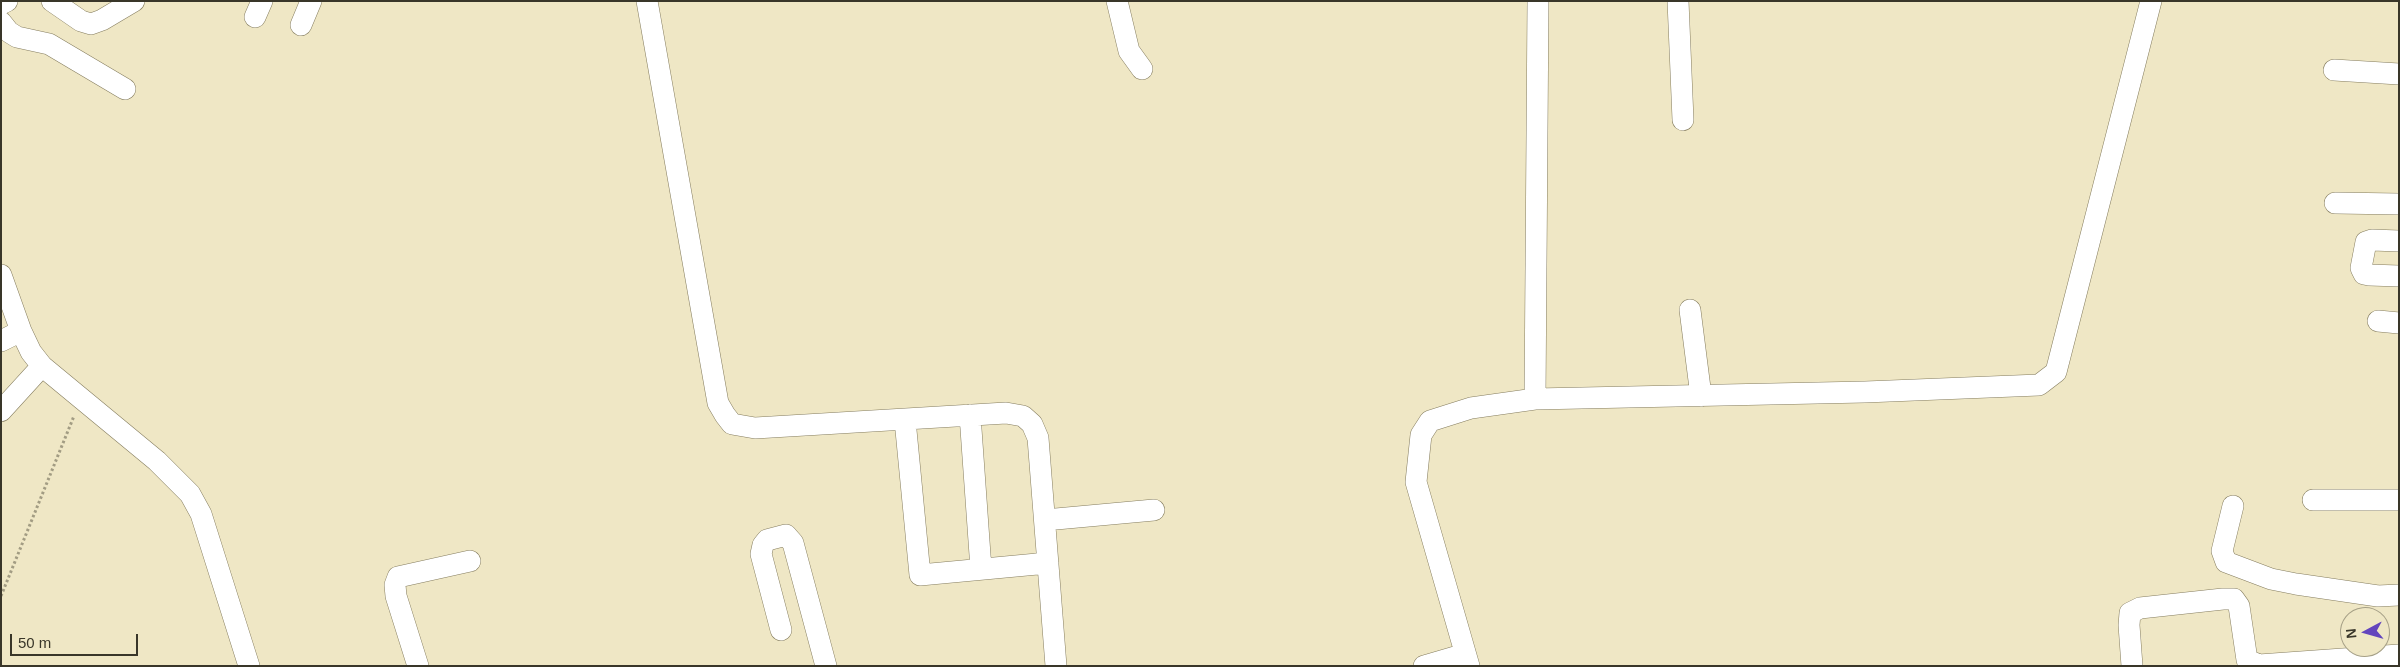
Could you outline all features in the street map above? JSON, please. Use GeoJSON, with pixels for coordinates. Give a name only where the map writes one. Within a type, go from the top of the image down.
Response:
{"type":"FeatureCollection","features":[{"type":"Feature","properties":{"kind":"street"},"geometry":{"type":"LineString","coordinates":[[1,4],[7,1]]}},
{"type":"Feature","properties":{"kind":"street"},"geometry":{"type":"LineString","coordinates":[[52,1],[81,21],[91,24],[102,20],[134,1]]}},
{"type":"Feature","properties":{"kind":"street"},"geometry":{"type":"LineString","coordinates":[[301,25],[311,1]]}},
{"type":"Feature","properties":{"kind":"street"},"geometry":{"type":"LineString","coordinates":[[647,1],[718,403],[725,415],[732,424],[755,428],[1006,413],[1023,416],[1032,424],[1038,438],[1056,666]]}},
{"type":"Feature","properties":{"kind":"street"},"geometry":{"type":"LineString","coordinates":[[1117,1],[1129,51],[1142,69]]}},
{"type":"Feature","properties":{"kind":"street"},"geometry":{"type":"LineString","coordinates":[[1535,399],[1538,1]]}},
{"type":"Feature","properties":{"kind":"street"},"geometry":{"type":"LineString","coordinates":[[1678,1],[1683,120]]}},
{"type":"Feature","properties":{"kind":"street"},"geometry":{"type":"LineString","coordinates":[[1424,666],[1467,660],[1416,482],[1421,435],[1430,421],[1471,408],[1535,399],[2020,387],[2039,386],[2056,372],[2151,1]]}},
{"type":"Feature","properties":{"kind":"street"},"geometry":{"type":"LineString","coordinates":[[1,22],[9,32],[17,36],[49,44],[125,89]]}},
{"type":"Feature","properties":{"kind":"street"},"geometry":{"type":"LineString","coordinates":[[2334,70],[2399,74]]}},
{"type":"Feature","properties":{"kind":"street"},"geometry":{"type":"LineString","coordinates":[[2335,202],[2399,204]]}},
{"type":"Feature","properties":{"kind":"street"},"geometry":{"type":"LineString","coordinates":[[2399,241],[2372,240],[2366,242],[2361,268],[2364,274],[2368,275],[2399,276]]}},
{"type":"Feature","properties":{"kind":"street"},"geometry":{"type":"LineString","coordinates":[[1,275],[21,331],[31,352],[42,366],[157,461],[190,494],[200,514],[248,666]]}},
{"type":"Feature","properties":{"kind":"street"},"geometry":{"type":"LineString","coordinates":[[1690,310],[1701,396]]}},
{"type":"Feature","properties":{"kind":"street"},"geometry":{"type":"LineString","coordinates":[[1,341],[21,331]]}},
{"type":"Feature","properties":{"kind":"street"},"geometry":{"type":"LineString","coordinates":[[1,411],[42,366]]}},
{"type":"Feature","properties":{"kind":"street"},"geometry":{"type":"LineString","coordinates":[[970,415],[981,569]]}},
{"type":"Feature","properties":{"kind":"street"},"geometry":{"type":"LineString","coordinates":[[905,420],[920,575],[1048,563]]}},
{"type":"Feature","properties":{"kind":"street"},"geometry":{"type":"LineString","coordinates":[[2313,500],[2399,500]]}},
{"type":"Feature","properties":{"kind":"street"},"geometry":{"type":"LineString","coordinates":[[2233,506],[2222,551],[2226,562],[2271,579],[2378,596],[2399,595]]}},
{"type":"Feature","properties":{"kind":"street"},"geometry":{"type":"LineString","coordinates":[[1045,520],[1154,510]]}},
{"type":"Feature","properties":{"kind":"street"},"geometry":{"type":"LineString","coordinates":[[781,630],[762,554],[763,545],[767,540],[786,535],[793,543],[826,666]]}},
{"type":"Feature","properties":{"kind":"street"},"geometry":{"type":"LineString","coordinates":[[418,666],[396,596],[395,584],[398,577],[470,562]]}},
{"type":"Feature","properties":{"kind":"street"},"geometry":{"type":"LineString","coordinates":[[2132,666],[2130,613],[2140,608],[2223,599],[2234,599],[2239,606],[2247,660],[2259,665],[2399,655]]}},
{"type":"Feature","properties":{"kind":"path"},"geometry":{"type":"LineString","coordinates":[[1,596],[80,399]]}}]}
